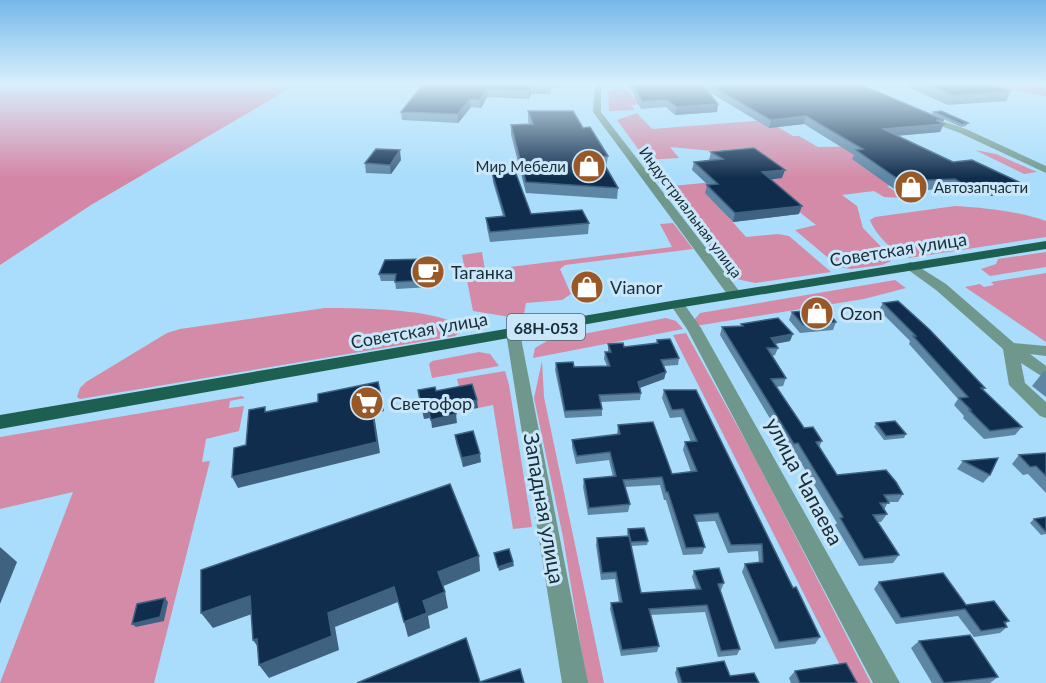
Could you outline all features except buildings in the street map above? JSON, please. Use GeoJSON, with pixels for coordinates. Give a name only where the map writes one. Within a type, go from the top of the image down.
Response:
{"type":"FeatureCollection","features":[{"type":"Feature","properties":{"kind":"main road","name":"Советская улица"},"geometry":{"type":"LineString","coordinates":[[0,422],[677,304],[1046,244]]}},
{"type":"Feature","properties":{"kind":"street","name":"Индустриальная улица"},"geometry":{"type":"LineString","coordinates":[[599,115],[735,295]]}},
{"type":"Feature","properties":{"kind":"street"},"geometry":{"type":"LineString","coordinates":[[922,115],[963,131],[1046,170]]}},
{"type":"Feature","properties":{"kind":"street"},"geometry":{"type":"LineString","coordinates":[[911,266],[1046,374]]}},
{"type":"Feature","properties":{"kind":"street","name":"улица Чапаева"},"geometry":{"type":"LineString","coordinates":[[677,304],[694,328],[887,683]]}},
{"type":"Feature","properties":{"kind":"street","name":"Западная улица"},"geometry":{"type":"LineString","coordinates":[[513,333],[575,683]]}},
{"type":"Feature","properties":{"kind":"street"},"geometry":{"type":"LineString","coordinates":[[1010,347],[1046,351]]}},
{"type":"Feature","properties":{"kind":"street"},"geometry":{"type":"LineString","coordinates":[[1010,347],[1017,386],[1046,412]]}},
{"type":"Feature","properties":{"kind":"shaded area"},"geometry":{"type":"Polygon","coordinates":[[[0,115],[245,115],[91,205],[0,265],[0,115]]]}},
{"type":"Feature","properties":{"kind":"shaded area"},"geometry":{"type":"Polygon","coordinates":[[[639,115],[652,129],[766,120],[818,147],[887,146],[893,185],[887,186],[905,198],[884,197],[874,191],[842,195],[857,206],[863,228],[889,255],[891,261],[882,265],[851,269],[839,267],[795,230],[816,225],[793,207],[721,209],[746,237],[778,234],[789,236],[831,272],[755,283],[737,279],[727,273],[692,220],[662,187],[745,179],[766,162],[747,148],[713,151],[670,147],[679,158],[646,160],[617,120],[639,115]]]}},
{"type":"Feature","properties":{"kind":"shaded area"},"geometry":{"type":"Polygon","coordinates":[[[975,150],[996,154],[1037,172],[1024,174],[975,150]]]}},
{"type":"Feature","properties":{"kind":"shaded area"},"geometry":{"type":"Polygon","coordinates":[[[955,206],[1001,210],[1046,221],[1046,237],[909,258],[898,253],[886,243],[870,220],[875,217],[955,206]]]}},
{"type":"Feature","properties":{"kind":"shaded area"},"geometry":{"type":"Polygon","coordinates":[[[673,223],[693,249],[565,265],[560,269],[571,294],[562,300],[526,303],[523,319],[473,311],[462,255],[482,252],[485,270],[672,247],[660,224],[673,223]]]}},
{"type":"Feature","properties":{"kind":"shaded area"},"geometry":{"type":"Polygon","coordinates":[[[1046,252],[1046,267],[990,276],[981,269],[996,264],[998,259],[1046,252]]]}},
{"type":"Feature","properties":{"kind":"shaded area"},"geometry":{"type":"Polygon","coordinates":[[[1046,273],[1046,342],[965,287],[980,284],[984,287],[994,285],[991,282],[1046,273]]]}},
{"type":"Feature","properties":{"kind":"shaded area"},"geometry":{"type":"Polygon","coordinates":[[[895,280],[906,288],[864,299],[695,326],[694,320],[700,313],[895,280]]]}},
{"type":"Feature","properties":{"kind":"shaded area"},"geometry":{"type":"Polygon","coordinates":[[[325,308],[420,313],[454,323],[462,330],[455,336],[80,399],[77,397],[80,388],[86,382],[167,333],[180,329],[325,308]]]}},
{"type":"Feature","properties":{"kind":"shaded area"},"geometry":{"type":"Polygon","coordinates":[[[666,318],[676,321],[683,329],[533,358],[535,348],[547,341],[666,318]]]}},
{"type":"Feature","properties":{"kind":"shaded area"},"geometry":{"type":"Polygon","coordinates":[[[686,333],[755,458],[871,683],[849,683],[673,335],[686,333]]]}},
{"type":"Feature","properties":{"kind":"shaded area"},"geometry":{"type":"Polygon","coordinates":[[[479,352],[490,354],[499,366],[432,378],[429,364],[432,361],[479,352]]]}},
{"type":"Feature","properties":{"kind":"shaded area"},"geometry":{"type":"Polygon","coordinates":[[[542,361],[544,397],[604,683],[587,683],[563,537],[534,398],[542,361]]]}},
{"type":"Feature","properties":{"kind":"shaded area"},"geometry":{"type":"Polygon","coordinates":[[[505,371],[532,527],[513,529],[493,405],[478,408],[473,392],[461,394],[457,379],[505,371]]]}},
{"type":"Feature","properties":{"kind":"shaded area"},"geometry":{"type":"Polygon","coordinates":[[[242,396],[245,398],[230,401],[229,408],[244,406],[239,431],[206,439],[202,462],[210,461],[154,683],[0,683],[73,492],[0,509],[0,437],[242,396]]]}},
{"type":"Feature","properties":{"kind":"place","name":"Мир Мебели"},"geometry":{"type":"Point","coordinates":[589,166]}},
{"type":"Feature","properties":{"kind":"place","name":"Автозапчасти"},"geometry":{"type":"Point","coordinates":[911,187]}},
{"type":"Feature","properties":{"kind":"place","name":"Таганка"},"geometry":{"type":"Point","coordinates":[428,272]}},
{"type":"Feature","properties":{"kind":"place","name":"Vianor"},"geometry":{"type":"Point","coordinates":[587,287]}},
{"type":"Feature","properties":{"kind":"place","name":"Ozon"},"geometry":{"type":"Point","coordinates":[817,313]}},
{"type":"Feature","properties":{"kind":"place","name":"Светофор"},"geometry":{"type":"Point","coordinates":[367,403]}}]}
